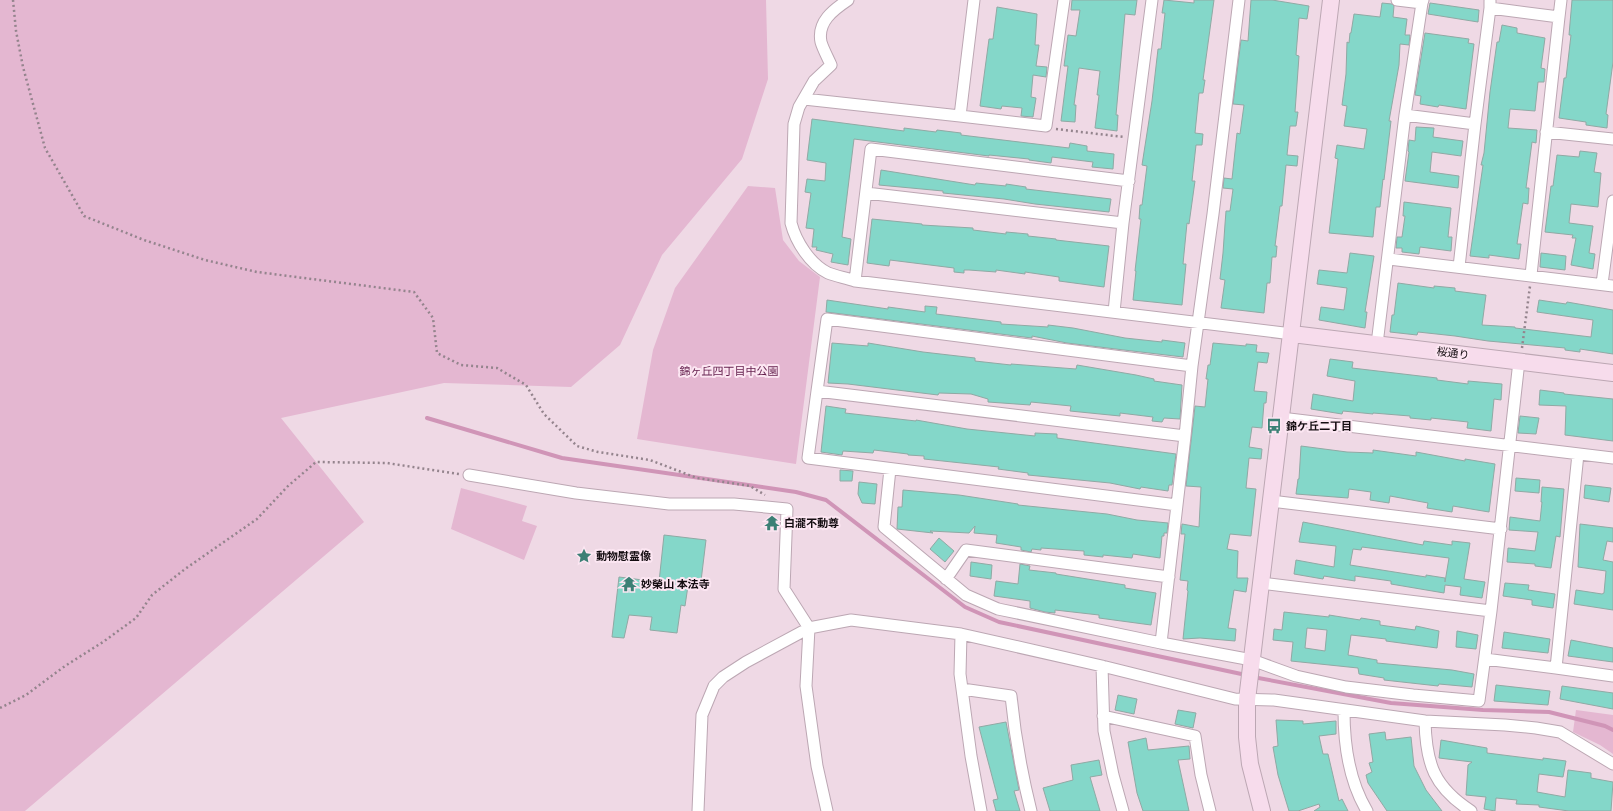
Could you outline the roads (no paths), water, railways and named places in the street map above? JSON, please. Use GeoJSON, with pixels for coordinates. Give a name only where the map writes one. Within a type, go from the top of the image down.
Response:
{"type":"FeatureCollection","features":[{"type":"Feature","properties":{"kind":"street"},"geometry":{"type":"LineString","coordinates":[[848,0],[829,14],[822,26],[821,42],[831,65],[814,81],[799,107],[794,124],[792,223],[794,234],[815,264],[828,273],[855,281],[1292,334]]}},
{"type":"Feature","properties":{"kind":"street"},"geometry":{"type":"LineString","coordinates":[[960,116],[974,0]]}},
{"type":"Feature","properties":{"kind":"street"},"geometry":{"type":"LineString","coordinates":[[804,99],[1046,126],[1064,0]]}},
{"type":"Feature","properties":{"kind":"street"},"geometry":{"type":"LineString","coordinates":[[1114,312],[1123,223],[1152,0]]}},
{"type":"Feature","properties":{"kind":"street"},"geometry":{"type":"LineString","coordinates":[[1161,643],[1197,323],[1213,214],[1239,0]]}},
{"type":"Feature","properties":{"kind":"street"},"geometry":{"type":"LineString","coordinates":[[1262,811],[1250,764],[1247,737],[1250,679],[1331,0]]}},
{"type":"Feature","properties":{"kind":"street"},"geometry":{"type":"LineString","coordinates":[[1378,344],[1405,115],[1423,2],[1397,0]]}},
{"type":"Feature","properties":{"kind":"street"},"geometry":{"type":"LineString","coordinates":[[1531,275],[1560,0]]}},
{"type":"Feature","properties":{"kind":"street"},"geometry":{"type":"LineString","coordinates":[[1459,267],[1490,4],[1559,17]]}},
{"type":"Feature","properties":{"kind":"street"},"geometry":{"type":"LineString","coordinates":[[1405,115],[1475,124]]}},
{"type":"Feature","properties":{"kind":"street"},"geometry":{"type":"LineString","coordinates":[[1546,132],[1613,139]]}},
{"type":"Feature","properties":{"kind":"street"},"geometry":{"type":"LineString","coordinates":[[855,281],[871,149],[1129,181]]}},
{"type":"Feature","properties":{"kind":"street"},"geometry":{"type":"LineString","coordinates":[[866,193],[1123,223]]}},
{"type":"Feature","properties":{"kind":"street"},"geometry":{"type":"LineString","coordinates":[[1389,259],[1608,285],[1613,201]]}},
{"type":"Feature","properties":{"kind":"street"},"geometry":{"type":"LineString","coordinates":[[1177,505],[808,458],[827,319],[1192,366]]}},
{"type":"Feature","properties":{"kind":"street","name":"桜通り"},"geometry":{"type":"LineString","coordinates":[[1292,334],[1613,373]]}},
{"type":"Feature","properties":{"kind":"street"},"geometry":{"type":"LineString","coordinates":[[698,811],[702,715],[714,686],[723,677],[746,662],[809,628],[851,620],[961,634],[1102,666],[1235,699],[1250,679],[1296,676],[1346,687],[1479,701],[1501,529],[1518,370]]}},
{"type":"Feature","properties":{"kind":"street"},"geometry":{"type":"LineString","coordinates":[[817,391],[1185,436]]}},
{"type":"Feature","properties":{"kind":"street"},"geometry":{"type":"LineString","coordinates":[[1281,418],[1613,458]]}},
{"type":"Feature","properties":{"kind":"street"},"geometry":{"type":"LineString","coordinates":[[1556,668],[1578,454]]}},
{"type":"Feature","properties":{"kind":"street"},"geometry":{"type":"LineString","coordinates":[[890,469],[884,527],[966,595],[998,609],[1161,643],[1250,679],[1274,700],[1344,711],[1425,721],[1505,725],[1560,732],[1613,764]]}},
{"type":"Feature","properties":{"kind":"street"},"geometry":{"type":"LineString","coordinates":[[469,475],[576,494],[669,504],[734,504],[787,509],[784,589],[809,628],[806,686],[818,766],[827,811]]}},
{"type":"Feature","properties":{"kind":"street"},"geometry":{"type":"LineString","coordinates":[[1272,501],[1501,529]]}},
{"type":"Feature","properties":{"kind":"street"},"geometry":{"type":"LineString","coordinates":[[946,578],[966,550],[1169,577]]}},
{"type":"Feature","properties":{"kind":"street"},"geometry":{"type":"LineString","coordinates":[[1261,583],[1491,611]]}},
{"type":"Feature","properties":{"kind":"street"},"geometry":{"type":"LineString","coordinates":[[961,634],[960,674],[971,756],[981,811]]}},
{"type":"Feature","properties":{"kind":"street"},"geometry":{"type":"LineString","coordinates":[[1485,659],[1613,676]]}},
{"type":"Feature","properties":{"kind":"street"},"geometry":{"type":"LineString","coordinates":[[1102,666],[1103,716],[1108,756],[1123,811]]}},
{"type":"Feature","properties":{"kind":"street"},"geometry":{"type":"LineString","coordinates":[[962,688],[1011,696],[1014,734],[1021,772],[1031,811]]}},
{"type":"Feature","properties":{"kind":"street"},"geometry":{"type":"LineString","coordinates":[[1344,711],[1344,732],[1350,769],[1367,811]]}},
{"type":"Feature","properties":{"kind":"street"},"geometry":{"type":"LineString","coordinates":[[1103,716],[1195,736],[1201,775],[1210,811]]}},
{"type":"Feature","properties":{"kind":"street"},"geometry":{"type":"LineString","coordinates":[[1425,721],[1426,744],[1434,774],[1450,796],[1471,811]]}},
{"type":"Feature","properties":{"kind":"waterway"},"geometry":{"type":"LineString","coordinates":[[427,418],[562,458],[796,492],[826,500],[965,607],[999,622],[1246,675]]}},
{"type":"Feature","properties":{"kind":"waterway"},"geometry":{"type":"LineString","coordinates":[[1253,677],[1391,703],[1483,710],[1549,712],[1605,726],[1613,730]]}},
{"type":"Feature","properties":{"kind":"place","name":"錦ケ丘二丁目"},"geometry":{"type":"Point","coordinates":[1274,426]}},
{"type":"Feature","properties":{"kind":"place","name":"白瀧不動尊"},"geometry":{"type":"Point","coordinates":[772,523]}},
{"type":"Feature","properties":{"kind":"place","name":"動物慰霊像"},"geometry":{"type":"Point","coordinates":[584,556]}},
{"type":"Feature","properties":{"kind":"place","name":"妙榮山 本法寺"},"geometry":{"type":"Point","coordinates":[629,584]}},
{"type":"Feature","properties":{"kind":"park label","name":"錦ヶ丘四丁目中公園"},"geometry":{"type":"Point","coordinates":[729,371]}}]}
